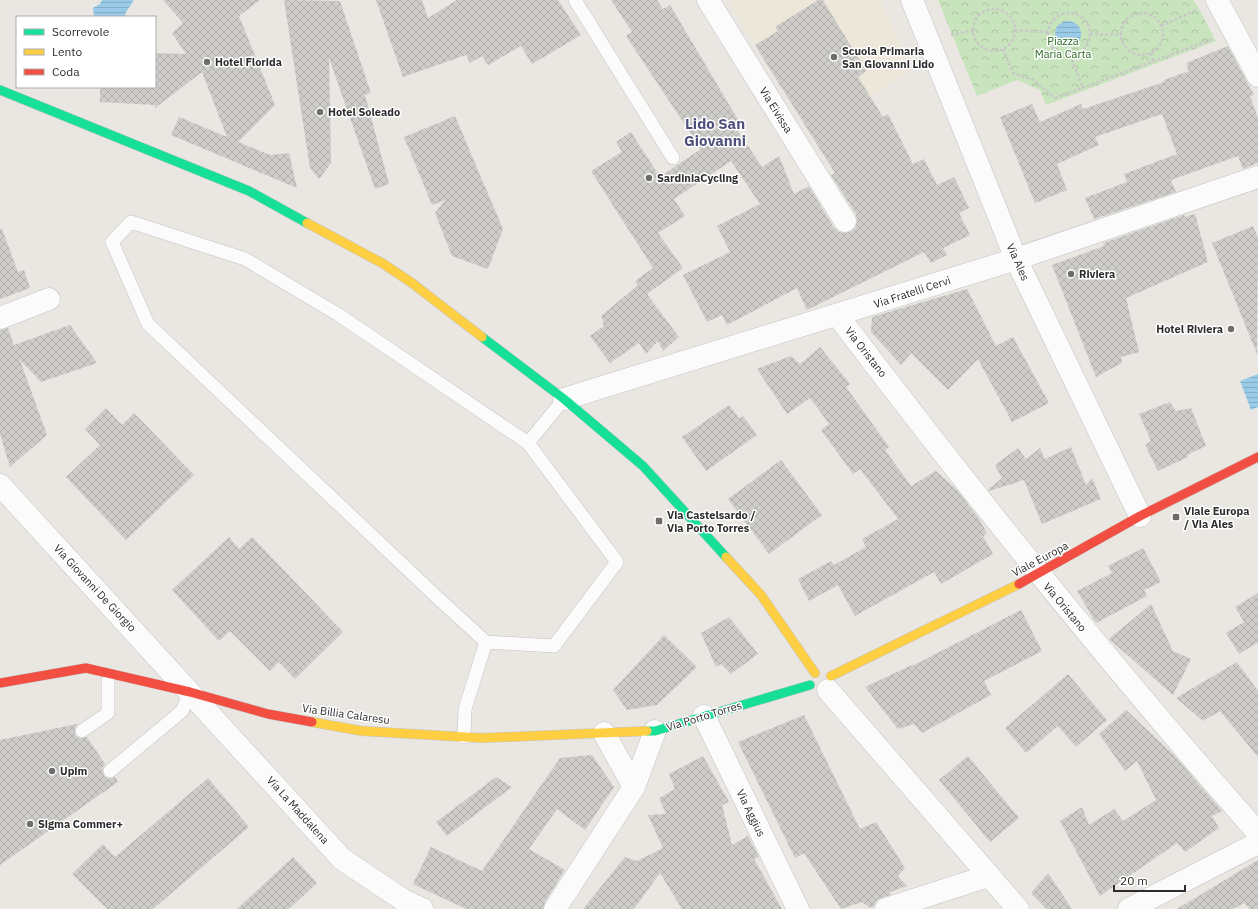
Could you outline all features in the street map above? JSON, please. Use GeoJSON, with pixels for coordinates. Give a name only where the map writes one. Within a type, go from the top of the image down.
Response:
{"type":"FeatureCollection","features":[{"type":"Feature","properties":{"kind":"street","name":"Via Eivissa"},"geometry":{"type":"LineString","coordinates":[[708,0],[845,221]]}},
{"type":"Feature","properties":{"kind":"street","name":"Via Ales"},"geometry":{"type":"LineString","coordinates":[[912,0],[1016,259],[1140,516]]}},
{"type":"Feature","properties":{"kind":"street"},"geometry":{"type":"LineString","coordinates":[[1217,0],[1258,76]]}},
{"type":"Feature","properties":{"kind":"street"},"geometry":{"type":"LineString","coordinates":[[0,90],[249,192],[382,263],[412,283],[564,399],[643,466],[760,595],[815,673]]}},
{"type":"Feature","properties":{"kind":"street","name":"Via Fratelli Cervi"},"geometry":{"type":"LineString","coordinates":[[564,399],[838,316],[1016,259],[1258,177]]}},
{"type":"Feature","properties":{"kind":"street"},"geometry":{"type":"LineString","coordinates":[[0,318],[48,299]]}},
{"type":"Feature","properties":{"kind":"street","name":"Via Oristano"},"geometry":{"type":"LineString","coordinates":[[838,316],[1038,575],[1197,764],[1258,833]]}},
{"type":"Feature","properties":{"kind":"street","name":"Viale Europa"},"geometry":{"type":"LineString","coordinates":[[823,684],[1038,575],[1140,516],[1258,457]]}},
{"type":"Feature","properties":{"kind":"street","name":"Via Giovanni De Giorgio"},"geometry":{"type":"LineString","coordinates":[[0,485],[190,692]]}},
{"type":"Feature","properties":{"kind":"street"},"geometry":{"type":"LineString","coordinates":[[0,683],[86,668],[137,681]]}},
{"type":"Feature","properties":{"kind":"street"},"geometry":{"type":"LineString","coordinates":[[823,684],[822,671],[815,673],[811,678],[823,684],[1018,909]]}},
{"type":"Feature","properties":{"kind":"street"},"geometry":{"type":"LineString","coordinates":[[104,681],[137,681]]}},
{"type":"Feature","properties":{"kind":"street","name":"Via Billia Calaresu"},"geometry":{"type":"LineString","coordinates":[[137,681],[190,692],[268,714],[362,730],[482,738],[655,731]]}},
{"type":"Feature","properties":{"kind":"street","name":"Via Porto Torres"},"geometry":{"type":"LineString","coordinates":[[555,909],[634,787],[655,731],[704,716],[823,684]]}},
{"type":"Feature","properties":{"kind":"street","name":"Via La Maddalena"},"geometry":{"type":"LineString","coordinates":[[190,692],[342,859],[403,900],[422,909]]}},
{"type":"Feature","properties":{"kind":"street","name":"Via Aggius"},"geometry":{"type":"LineString","coordinates":[[704,716],[798,909]]}},
{"type":"Feature","properties":{"kind":"street"},"geometry":{"type":"LineString","coordinates":[[604,733],[634,787]]}},
{"type":"Feature","properties":{"kind":"street"},"geometry":{"type":"LineString","coordinates":[[1129,909],[1258,843]]}},
{"type":"Feature","properties":{"kind":"street"},"geometry":{"type":"LineString","coordinates":[[886,909],[988,876]]}},
{"type":"Feature","properties":{"kind":"lane"},"geometry":{"type":"LineString","coordinates":[[575,0],[673,158]]}},
{"type":"Feature","properties":{"kind":"lane"},"geometry":{"type":"LineString","coordinates":[[131,222],[245,259],[339,314],[528,443],[618,562],[554,646],[486,642],[148,324],[112,242],[131,222]]}},
{"type":"Feature","properties":{"kind":"lane"},"geometry":{"type":"LineString","coordinates":[[528,443],[564,399]]}},
{"type":"Feature","properties":{"kind":"lane"},"geometry":{"type":"LineString","coordinates":[[464,737],[465,709],[486,642]]}},
{"type":"Feature","properties":{"kind":"lane"},"geometry":{"type":"LineString","coordinates":[[82,731],[108,713],[104,681]]}},
{"type":"Feature","properties":{"kind":"lane"},"geometry":{"type":"LineString","coordinates":[[110,771],[182,711],[190,692]]}},
{"type":"Feature","properties":{"kind":"path"},"geometry":{"type":"LineString","coordinates":[[1161,26],[1196,10],[1195,5]]}},
{"type":"Feature","properties":{"kind":"path"},"geometry":{"type":"LineString","coordinates":[[994,9],[1002,10],[1009,15],[1015,30],[1014,38],[1009,44],[1003,49],[995,51],[987,50],[980,45],[975,38],[973,30],[975,22],[979,16],[986,11],[994,9]]}},
{"type":"Feature","properties":{"kind":"path"},"geometry":{"type":"LineString","coordinates":[[1068,14],[1077,15],[1083,19],[1088,26],[1090,34],[1084,49],[1070,55],[1061,54],[1054,50],[1050,43],[1048,32],[1054,20],[1061,15],[1068,14]]}},
{"type":"Feature","properties":{"kind":"path"},"geometry":{"type":"LineString","coordinates":[[1142,14],[1150,15],[1157,19],[1161,26],[1163,34],[1162,42],[1158,49],[1150,53],[1143,55],[1134,54],[1123,43],[1123,27],[1127,20],[1142,14]]}},
{"type":"Feature","properties":{"kind":"path"},"geometry":{"type":"LineString","coordinates":[[945,37],[973,30]]}},
{"type":"Feature","properties":{"kind":"path"},"geometry":{"type":"LineString","coordinates":[[1015,30],[1048,32]]}},
{"type":"Feature","properties":{"kind":"path"},"geometry":{"type":"LineString","coordinates":[[1003,49],[1013,73],[1032,79],[1055,98],[1234,31]]}},
{"type":"Feature","properties":{"kind":"path"},"geometry":{"type":"LineString","coordinates":[[1090,34],[1122,35]]}},
{"type":"Feature","properties":{"kind":"path"},"geometry":{"type":"LineString","coordinates":[[1150,53],[1153,61]]}},
{"type":"Feature","properties":{"kind":"path"},"geometry":{"type":"LineString","coordinates":[[1070,55],[1083,88]]}},
{"type":"Feature","properties":{"kind":"shaded area","name":"Scuola Primaria San Giovanni Lido"},"geometry":{"type":"Polygon","coordinates":[[[728,0],[881,0],[911,70],[812,136],[728,0]]]}},
{"type":"Feature","properties":{"kind":"green space","name":"Piazza Maria Carta"},"geometry":{"type":"Polygon","coordinates":[[[938,0],[1193,0],[1216,41],[1046,105],[1040,90],[1017,80],[977,96],[938,0]]]}},
{"type":"Feature","properties":{"kind":"water"},"geometry":{"type":"Polygon","coordinates":[[[102,0],[134,0],[125,16],[94,16],[93,8],[100,4],[102,0]]]}},
{"type":"Feature","properties":{"kind":"water"},"geometry":{"type":"Polygon","coordinates":[[[1068,21],[1077,25],[1081,34],[1077,43],[1068,47],[1059,43],[1055,34],[1059,25],[1068,21]]]}},
{"type":"Feature","properties":{"kind":"water"},"geometry":{"type":"Polygon","coordinates":[[[1258,374],[1258,407],[1251,410],[1240,381],[1258,374]]]}},
{"type":"Feature","properties":{"kind":"building","name":"Hotel Florida"},"geometry":{"type":"Polygon","coordinates":[[[163,0],[260,0],[239,16],[275,105],[238,142],[270,155],[289,153],[297,188],[171,135],[179,117],[227,137],[202,72],[155,108],[155,105],[100,102],[100,88],[156,88],[156,53],[186,54],[172,33],[183,23],[163,0]]]}},
{"type":"Feature","properties":{"kind":"building","name":"Hotel Soleado"},"geometry":{"type":"Polygon","coordinates":[[[284,0],[340,1],[371,93],[365,95],[389,184],[375,189],[329,58],[331,163],[319,179],[310,168],[284,0]]]}},
{"type":"Feature","properties":{"kind":"building"},"geometry":{"type":"Polygon","coordinates":[[[376,0],[422,0],[428,18],[457,0],[558,0],[581,35],[532,64],[521,46],[488,65],[482,56],[470,63],[466,55],[403,77],[376,0]]]}},
{"type":"Feature","properties":{"kind":"building"},"geometry":{"type":"Polygon","coordinates":[[[611,0],[657,0],[663,9],[670,5],[740,123],[734,125],[762,167],[779,156],[794,194],[809,186],[834,228],[839,232],[846,233],[852,231],[856,227],[856,214],[831,175],[835,173],[755,45],[778,31],[775,27],[818,0],[823,0],[866,71],[858,77],[883,117],[888,114],[913,164],[924,159],[937,185],[954,177],[969,208],[959,213],[970,235],[943,248],[947,255],[931,263],[924,252],[807,310],[797,288],[727,325],[722,315],[707,322],[683,275],[730,252],[717,226],[760,204],[731,161],[674,199],[685,216],[658,233],[683,268],[647,294],[679,337],[663,351],[658,341],[646,354],[639,343],[610,363],[590,336],[604,326],[601,316],[638,285],[635,281],[653,268],[591,171],[622,152],[616,142],[631,132],[660,177],[701,149],[626,36],[632,32],[611,0]]]}},
{"type":"Feature","properties":{"kind":"building"},"geometry":{"type":"Polygon","coordinates":[[[1228,46],[1254,95],[1250,96],[1258,118],[1258,163],[1243,169],[1238,156],[1171,180],[1176,192],[1094,219],[1085,198],[1127,182],[1124,174],[1177,154],[1162,114],[1095,137],[1099,145],[1057,164],[1067,190],[1035,203],[1000,117],[1032,104],[1040,122],[1081,104],[1083,109],[1164,82],[1164,80],[1189,71],[1186,63],[1228,46]]]}},
{"type":"Feature","properties":{"kind":"building"},"geometry":{"type":"Polygon","coordinates":[[[455,116],[503,229],[488,269],[452,256],[435,213],[445,200],[432,205],[404,137],[455,116]]]}},
{"type":"Feature","properties":{"kind":"building"},"geometry":{"type":"Polygon","coordinates":[[[1195,214],[1208,262],[1126,298],[1139,352],[1121,357],[1122,363],[1096,377],[1052,265],[1104,246],[1103,243],[1184,215],[1185,217],[1195,214]]]}},
{"type":"Feature","properties":{"kind":"building"},"geometry":{"type":"Polygon","coordinates":[[[1253,226],[1258,238],[1257,354],[1212,243],[1253,226]]]}},
{"type":"Feature","properties":{"kind":"building"},"geometry":{"type":"Polygon","coordinates":[[[0,229],[2,229],[18,272],[24,270],[30,288],[0,299],[0,229]]]}},
{"type":"Feature","properties":{"kind":"building"},"geometry":{"type":"Polygon","coordinates":[[[967,289],[996,346],[1013,337],[1049,403],[1012,422],[978,359],[948,390],[911,353],[901,365],[871,332],[872,317],[967,289]]]}},
{"type":"Feature","properties":{"kind":"building"},"geometry":{"type":"Polygon","coordinates":[[[70,325],[97,363],[41,382],[20,360],[47,435],[10,467],[0,434],[0,330],[8,328],[14,345],[70,325]]]}},
{"type":"Feature","properties":{"kind":"building"},"geometry":{"type":"Polygon","coordinates":[[[820,347],[850,384],[846,387],[889,447],[885,450],[911,486],[936,471],[956,489],[978,517],[987,533],[983,536],[993,554],[941,584],[934,572],[855,616],[838,585],[809,601],[798,579],[831,561],[834,565],[866,547],[862,539],[898,519],[860,469],[853,474],[821,430],[829,424],[810,398],[787,414],[757,369],[791,356],[800,364],[820,347]]]}},
{"type":"Feature","properties":{"kind":"building"},"geometry":{"type":"Polygon","coordinates":[[[1170,402],[1176,411],[1191,408],[1206,446],[1187,455],[1188,457],[1158,471],[1145,445],[1151,441],[1139,414],[1170,402]]]}},
{"type":"Feature","properties":{"kind":"building"},"geometry":{"type":"Polygon","coordinates":[[[729,405],[739,418],[743,416],[757,435],[706,471],[682,437],[729,405]]]}},
{"type":"Feature","properties":{"kind":"building"},"geometry":{"type":"Polygon","coordinates":[[[106,408],[122,425],[134,413],[194,475],[126,540],[66,477],[100,445],[85,429],[106,408]]]}},
{"type":"Feature","properties":{"kind":"building"},"geometry":{"type":"Polygon","coordinates":[[[1071,447],[1086,485],[1092,478],[1101,499],[1042,524],[1024,480],[989,491],[988,490],[1002,478],[995,465],[1018,448],[1026,459],[1040,448],[1045,459],[1071,447]]]}},
{"type":"Feature","properties":{"kind":"building"},"geometry":{"type":"Polygon","coordinates":[[[781,460],[822,515],[769,554],[728,499],[781,460]]]}},
{"type":"Feature","properties":{"kind":"building"},"geometry":{"type":"Polygon","coordinates":[[[229,537],[239,549],[252,537],[343,632],[295,679],[279,662],[270,671],[230,631],[219,641],[172,590],[229,537]]]}},
{"type":"Feature","properties":{"kind":"building"},"geometry":{"type":"Polygon","coordinates":[[[1143,548],[1161,582],[1144,590],[1147,596],[1096,623],[1077,591],[1112,573],[1108,566],[1143,548]]]}},
{"type":"Feature","properties":{"kind":"building"},"geometry":{"type":"Polygon","coordinates":[[[1258,593],[1258,644],[1257,643],[1239,654],[1226,633],[1244,622],[1235,607],[1258,593]]]}},
{"type":"Feature","properties":{"kind":"building"},"geometry":{"type":"Polygon","coordinates":[[[1151,604],[1173,651],[1191,659],[1173,695],[1109,639],[1151,604]]]}},
{"type":"Feature","properties":{"kind":"building"},"geometry":{"type":"Polygon","coordinates":[[[1021,610],[1042,651],[984,681],[991,695],[922,733],[914,724],[898,729],[865,687],[912,666],[1021,610]]]}},
{"type":"Feature","properties":{"kind":"building"},"geometry":{"type":"Polygon","coordinates":[[[729,617],[758,654],[731,674],[721,664],[716,667],[701,633],[729,617]]]}},
{"type":"Feature","properties":{"kind":"building"},"geometry":{"type":"Polygon","coordinates":[[[664,635],[697,667],[657,705],[627,710],[613,690],[664,635]]]}},
{"type":"Feature","properties":{"kind":"building"},"geometry":{"type":"Polygon","coordinates":[[[1237,662],[1258,691],[1258,757],[1220,711],[1203,721],[1176,698],[1237,662]]]}},
{"type":"Feature","properties":{"kind":"building"},"geometry":{"type":"Polygon","coordinates":[[[1068,674],[1107,720],[1076,747],[1058,726],[1026,753],[1005,728],[1068,674]]]}},
{"type":"Feature","properties":{"kind":"building"},"geometry":{"type":"Polygon","coordinates":[[[1126,710],[1173,754],[1222,811],[1212,816],[1219,828],[1185,852],[1177,843],[1100,896],[1060,821],[1082,807],[1089,825],[1114,809],[1123,821],[1156,800],[1137,761],[1125,771],[1099,734],[1126,710]]]}},
{"type":"Feature","properties":{"kind":"building"},"geometry":{"type":"Polygon","coordinates":[[[804,715],[860,829],[876,822],[905,868],[898,876],[907,886],[890,892],[890,895],[877,900],[874,906],[870,908],[862,902],[841,909],[804,853],[795,858],[738,742],[804,715]]]}},
{"type":"Feature","properties":{"kind":"building","name":"Sigma Commer+"},"geometry":{"type":"Polygon","coordinates":[[[77,724],[75,728],[75,735],[79,738],[87,737],[105,764],[102,769],[104,776],[108,779],[115,777],[118,782],[0,865],[0,740],[77,724]]]}},
{"type":"Feature","properties":{"kind":"building"},"geometry":{"type":"Polygon","coordinates":[[[592,755],[614,787],[585,830],[557,809],[529,849],[565,870],[545,902],[543,909],[466,909],[413,884],[431,847],[482,871],[560,758],[592,755]]]}},
{"type":"Feature","properties":{"kind":"building"},"geometry":{"type":"Polygon","coordinates":[[[703,756],[729,802],[722,805],[732,845],[748,836],[759,857],[754,859],[782,909],[682,909],[660,873],[634,909],[583,909],[625,857],[637,861],[663,848],[648,815],[666,814],[659,798],[675,789],[669,774],[703,756]]]}},
{"type":"Feature","properties":{"kind":"building"},"geometry":{"type":"Polygon","coordinates":[[[968,756],[1019,818],[990,842],[939,780],[968,756]]]}},
{"type":"Feature","properties":{"kind":"building"},"geometry":{"type":"Polygon","coordinates":[[[496,777],[512,787],[447,836],[436,822],[496,777]]]}},
{"type":"Feature","properties":{"kind":"building"},"geometry":{"type":"Polygon","coordinates":[[[208,778],[249,827],[153,909],[107,909],[72,874],[103,844],[115,857],[208,778]]]}},
{"type":"Feature","properties":{"kind":"building"},"geometry":{"type":"Polygon","coordinates":[[[293,857],[317,883],[289,909],[237,909],[293,857]]]}},
{"type":"Feature","properties":{"kind":"building"},"geometry":{"type":"Polygon","coordinates":[[[1258,860],[1258,909],[1250,909],[1244,903],[1233,909],[1177,909],[1258,860]]]}},
{"type":"Feature","properties":{"kind":"building"},"geometry":{"type":"Polygon","coordinates":[[[1048,873],[1072,909],[1046,909],[1031,893],[1048,873]]]}},
{"type":"Feature","properties":{"kind":"traffic: fast"},"geometry":{"type":"LineString","coordinates":[[0,90],[249,191],[307,223]]}},
{"type":"Feature","properties":{"kind":"traffic: fast"},"geometry":{"type":"LineString","coordinates":[[482,337],[564,399],[643,466],[726,557]]}},
{"type":"Feature","properties":{"kind":"traffic: fast"},"geometry":{"type":"LineString","coordinates":[[647,731],[655,731],[810,685]]}},
{"type":"Feature","properties":{"kind":"traffic: slow"},"geometry":{"type":"LineString","coordinates":[[307,223],[382,263],[412,283],[482,337]]}},
{"type":"Feature","properties":{"kind":"traffic: slow"},"geometry":{"type":"LineString","coordinates":[[726,557],[761,595],[815,673]]}},
{"type":"Feature","properties":{"kind":"traffic: slow"},"geometry":{"type":"LineString","coordinates":[[831,676],[1019,584]]}},
{"type":"Feature","properties":{"kind":"traffic: slow"},"geometry":{"type":"LineString","coordinates":[[312,722],[362,731],[482,738],[647,731]]}},
{"type":"Feature","properties":{"kind":"traffic: jam"},"geometry":{"type":"LineString","coordinates":[[1019,584],[1140,516],[1258,457]]}},
{"type":"Feature","properties":{"kind":"traffic: jam"},"geometry":{"type":"LineString","coordinates":[[0,683],[86,668],[190,692],[268,714],[312,722]]}},
{"type":"Feature","properties":{"kind":"place","name":"Scuola Primaria San Giovanni Lido"},"geometry":{"type":"Point","coordinates":[834,57]}},
{"type":"Feature","properties":{"kind":"place","name":"Hotel Florida"},"geometry":{"type":"Point","coordinates":[207,62]}},
{"type":"Feature","properties":{"kind":"place","name":"Hotel Soleado"},"geometry":{"type":"Point","coordinates":[320,112]}},
{"type":"Feature","properties":{"kind":"place","name":"SardiniaCycling"},"geometry":{"type":"Point","coordinates":[649,178]}},
{"type":"Feature","properties":{"kind":"place","name":"Riviera"},"geometry":{"type":"Point","coordinates":[1071,274]}},
{"type":"Feature","properties":{"kind":"place","name":"Hotel Riviera"},"geometry":{"type":"Point","coordinates":[1231,329]}},
{"type":"Feature","properties":{"kind":"place","name":"Viale Europa / Via Ales"},"geometry":{"type":"Point","coordinates":[1176,517]}},
{"type":"Feature","properties":{"kind":"place","name":"Via Castelsardo / Via Porto Torres"},"geometry":{"type":"Point","coordinates":[659,521]}},
{"type":"Feature","properties":{"kind":"place","name":"Upim"},"geometry":{"type":"Point","coordinates":[52,771]}},
{"type":"Feature","properties":{"kind":"place","name":"Sigma Commer+"},"geometry":{"type":"Point","coordinates":[30,824]}},
{"type":"Feature","properties":{"kind":"district","name":"Lido San Giovanni"},"geometry":{"type":"Point","coordinates":[715,132]}}]}
